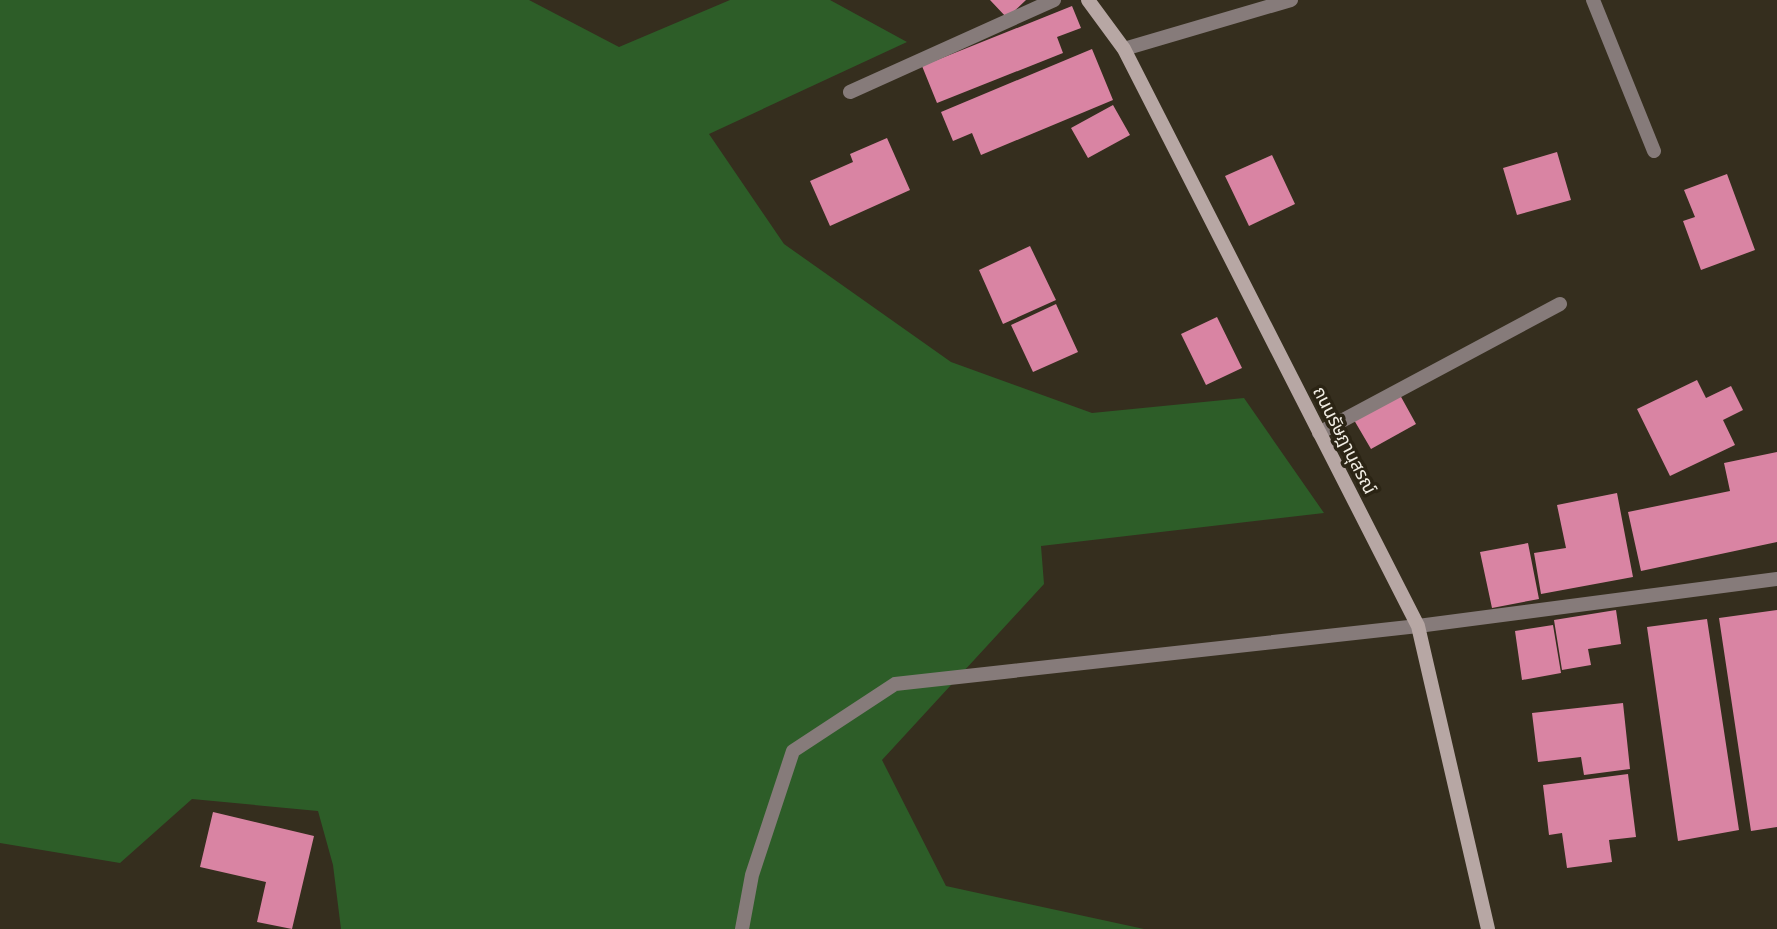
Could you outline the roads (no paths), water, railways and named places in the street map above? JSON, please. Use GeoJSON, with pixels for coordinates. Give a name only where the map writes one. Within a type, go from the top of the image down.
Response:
{"type":"FeatureCollection","features":[{"type":"Feature","properties":{"kind":"street"},"geometry":{"type":"LineString","coordinates":[[850,92],[1054,0]]}},
{"type":"Feature","properties":{"kind":"street","name":"ถนนรัษฎานุสรณ์"},"geometry":{"type":"LineString","coordinates":[[1088,0],[1124,49],[1418,626],[1488,929]]}},
{"type":"Feature","properties":{"kind":"street"},"geometry":{"type":"LineString","coordinates":[[1124,49],[1291,0]]}},
{"type":"Feature","properties":{"kind":"street"},"geometry":{"type":"LineString","coordinates":[[1593,0],[1654,151]]}},
{"type":"Feature","properties":{"kind":"street"},"geometry":{"type":"LineString","coordinates":[[1319,433],[1560,304]]}},
{"type":"Feature","properties":{"kind":"street"},"geometry":{"type":"LineString","coordinates":[[743,929],[752,875],[793,751],[895,684],[1418,626],[1777,579]]}}]}
